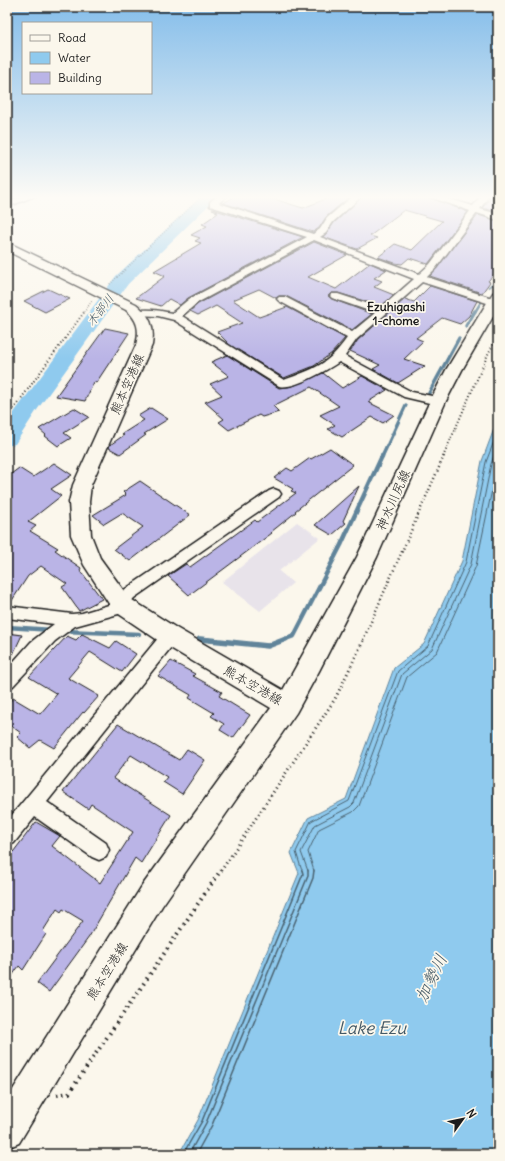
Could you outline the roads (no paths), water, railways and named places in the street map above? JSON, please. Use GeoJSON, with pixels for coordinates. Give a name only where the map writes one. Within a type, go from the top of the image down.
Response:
{"type":"FeatureCollection","features":[{"type":"Feature","properties":{"kind":"main road"},"geometry":{"type":"LineString","coordinates":[[15,250],[140,313]]}},
{"type":"Feature","properties":{"kind":"main road","name":"神水川尻線"},"geometry":{"type":"LineString","coordinates":[[286,705],[311,664],[367,557],[438,401],[496,299]]}},
{"type":"Feature","properties":{"kind":"main road","name":"熊本空港線"},"geometry":{"type":"LineString","coordinates":[[7,1131],[152,896],[286,705],[170,636],[121,604],[91,560],[81,535],[79,502],[82,485],[144,345],[146,325],[140,313]]}},
{"type":"Feature","properties":{"kind":"street"},"geometry":{"type":"LineString","coordinates":[[174,317],[193,301],[289,250]]}},
{"type":"Feature","properties":{"kind":"street"},"geometry":{"type":"LineString","coordinates":[[348,250],[421,278],[496,299]]}},
{"type":"Feature","properties":{"kind":"street"},"geometry":{"type":"LineString","coordinates":[[140,313],[148,312],[174,317],[284,384],[317,372],[339,356],[353,337],[421,278],[433,266],[445,250]]}},
{"type":"Feature","properties":{"kind":"street"},"geometry":{"type":"LineString","coordinates":[[335,296],[382,312]]}},
{"type":"Feature","properties":{"kind":"street"},"geometry":{"type":"LineString","coordinates":[[282,299],[353,337]]}},
{"type":"Feature","properties":{"kind":"street"},"geometry":{"type":"LineString","coordinates":[[339,356],[408,395],[438,401]]}},
{"type":"Feature","properties":{"kind":"street"},"geometry":{"type":"LineString","coordinates":[[7,681],[37,647],[49,636],[70,622],[117,609],[129,594],[274,494]]}},
{"type":"Feature","properties":{"kind":"street"},"geometry":{"type":"LineString","coordinates":[[7,612],[70,622]]}},
{"type":"Feature","properties":{"kind":"street"},"geometry":{"type":"LineString","coordinates":[[7,836],[170,636]]}},
{"type":"Feature","properties":{"kind":"street"},"geometry":{"type":"LineString","coordinates":[[33,804],[99,850]]}},
{"type":"Feature","properties":{"kind":"water","name":"Lake Ezu"},"geometry":{"type":"Polygon","coordinates":[[[498,426],[498,1154],[179,1154],[198,1120],[299,873],[291,853],[308,818],[346,799],[394,668],[424,644],[462,561],[482,461],[494,429],[498,426]]]}},
{"type":"Feature","properties":{"kind":"waterway","name":"木部川"},"geometry":{"type":"LineString","coordinates":[[7,439],[28,407],[122,280],[154,250]]}},
{"type":"Feature","properties":{"kind":"waterway"},"geometry":{"type":"LineString","coordinates":[[489,287],[498,280]]}},
{"type":"Feature","properties":{"kind":"waterway"},"geometry":{"type":"LineString","coordinates":[[475,312],[481,302]]}},
{"type":"Feature","properties":{"kind":"waterway"},"geometry":{"type":"LineString","coordinates":[[466,326],[475,311]]}},
{"type":"Feature","properties":{"kind":"waterway"},"geometry":{"type":"LineString","coordinates":[[429,393],[459,338]]}},
{"type":"Feature","properties":{"kind":"waterway"},"geometry":{"type":"LineString","coordinates":[[382,457],[406,405]]}},
{"type":"Feature","properties":{"kind":"waterway"},"geometry":{"type":"LineString","coordinates":[[283,640],[294,636],[341,545],[382,456]]}},
{"type":"Feature","properties":{"kind":"waterway"},"geometry":{"type":"LineString","coordinates":[[7,627],[52,630]]}},
{"type":"Feature","properties":{"kind":"waterway"},"geometry":{"type":"LineString","coordinates":[[63,631],[139,634]]}},
{"type":"Feature","properties":{"kind":"waterway"},"geometry":{"type":"LineString","coordinates":[[199,639],[208,640]]}},
{"type":"Feature","properties":{"kind":"waterway"},"geometry":{"type":"LineString","coordinates":[[200,639],[208,640]]}},
{"type":"Feature","properties":{"kind":"waterway"},"geometry":{"type":"LineString","coordinates":[[208,640],[268,646],[286,639]]}},
{"type":"Feature","properties":{"kind":"district","name":"Ezuhigashi 1-chome"},"geometry":{"type":"Point","coordinates":[396,313]}},
{"type":"Feature","properties":{"kind":"water label","name":"加勢川"},"geometry":{"type":"Point","coordinates":[431,978]}}]}
